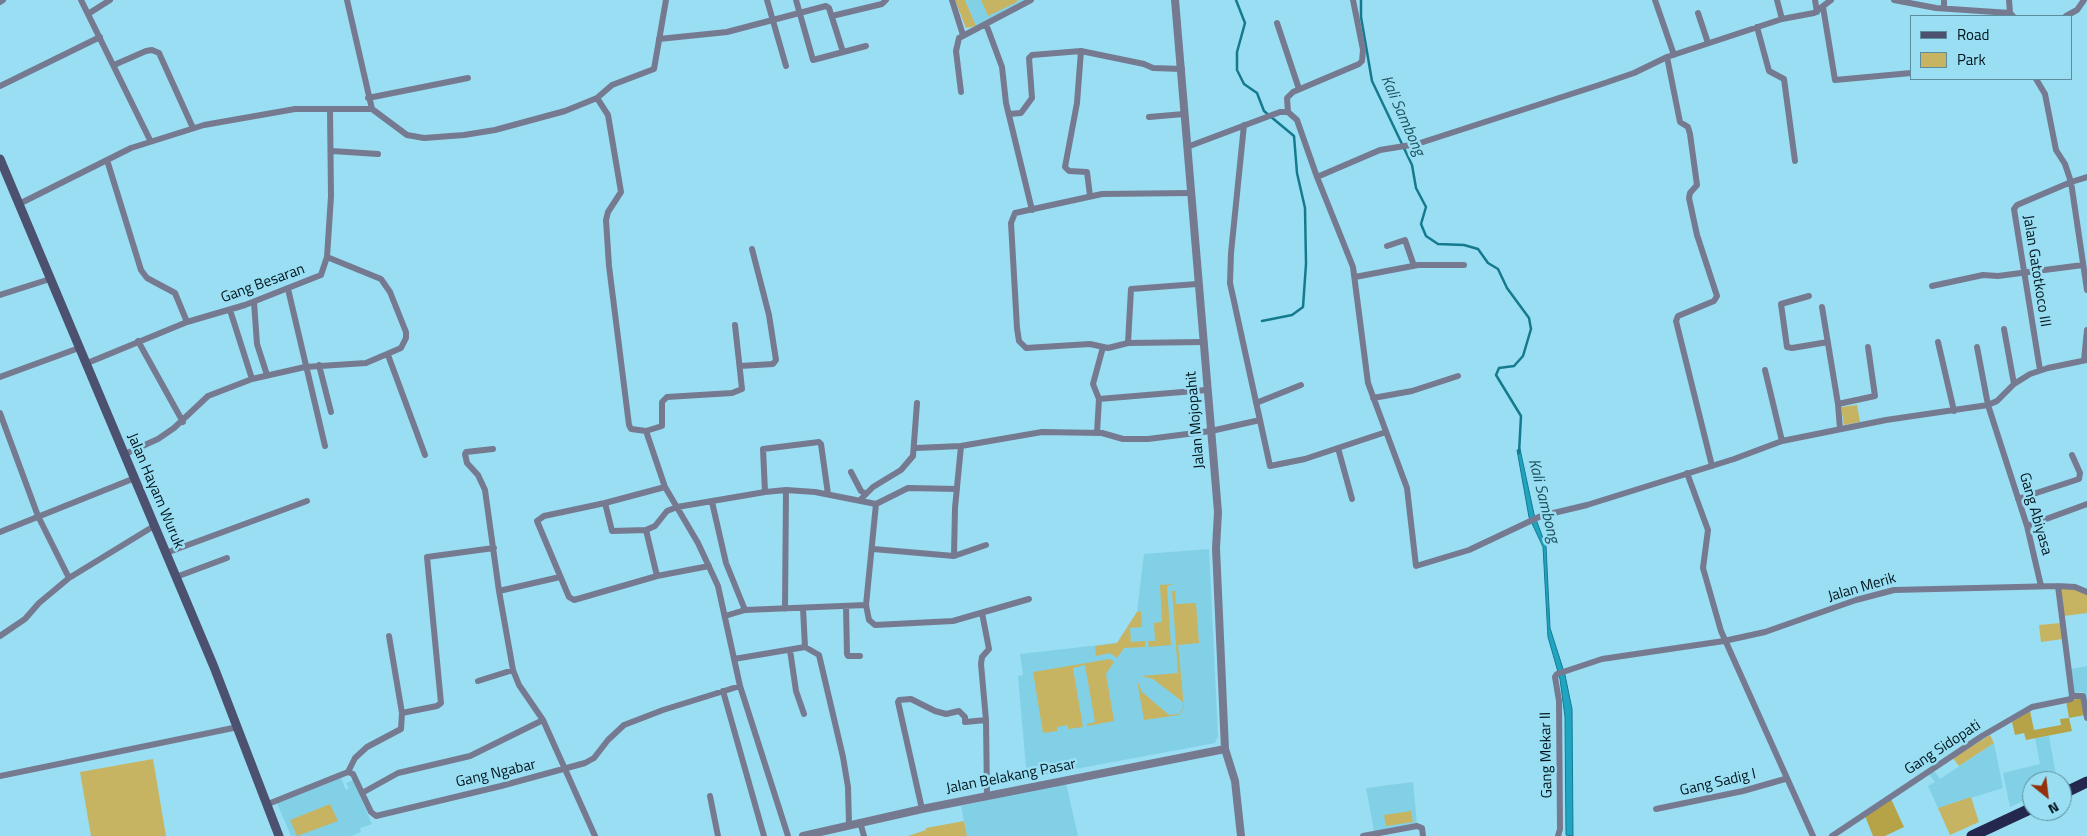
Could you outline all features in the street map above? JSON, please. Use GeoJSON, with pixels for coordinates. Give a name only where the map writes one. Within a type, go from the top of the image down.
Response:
{"type":"FeatureCollection","features":[{"type":"Feature","properties":{"kind":"highway"},"geometry":{"type":"LineString","coordinates":[[2072,789],[2087,782]]}},
{"type":"Feature","properties":{"kind":"highway"},"geometry":{"type":"LineString","coordinates":[[1972,836],[2022,813]]}},
{"type":"Feature","properties":{"kind":"main road","name":"Jalan Hayam Wuruk"},"geometry":{"type":"LineString","coordinates":[[0,159],[176,577],[238,727],[280,836]]}},
{"type":"Feature","properties":{"kind":"street"},"geometry":{"type":"LineString","coordinates":[[82,0],[150,140]]}},
{"type":"Feature","properties":{"kind":"street"},"geometry":{"type":"LineString","coordinates":[[88,14],[110,0]]}},
{"type":"Feature","properties":{"kind":"street"},"geometry":{"type":"LineString","coordinates":[[347,0],[372,109],[407,135],[424,138],[442,138],[523,123],[575,108],[597,98],[612,85],[654,69],[666,0]]}},
{"type":"Feature","properties":{"kind":"street"},"geometry":{"type":"LineString","coordinates":[[767,0],[786,66]]}},
{"type":"Feature","properties":{"kind":"street"},"geometry":{"type":"LineString","coordinates":[[796,0],[813,60],[866,46]]}},
{"type":"Feature","properties":{"kind":"street"},"geometry":{"type":"LineString","coordinates":[[832,16],[882,4],[886,0]]}},
{"type":"Feature","properties":{"kind":"street"},"geometry":{"type":"LineString","coordinates":[[952,0],[963,35]]}},
{"type":"Feature","properties":{"kind":"street"},"geometry":{"type":"LineString","coordinates":[[961,92],[956,48],[958,40],[963,35],[1031,0]]}},
{"type":"Feature","properties":{"kind":"street","name":"Jalan Mojopahit"},"geometry":{"type":"LineString","coordinates":[[1175,0],[1182,69],[1197,284],[1218,512],[1216,548],[1225,749],[1235,781],[1241,836]]}},
{"type":"Feature","properties":{"kind":"street"},"geometry":{"type":"LineString","coordinates":[[1288,112],[1287,98],[1298,89],[1359,64],[1362,60],[1363,50],[1353,0]]}},
{"type":"Feature","properties":{"kind":"street"},"geometry":{"type":"LineString","coordinates":[[1655,0],[1674,55]]}},
{"type":"Feature","properties":{"kind":"street"},"geometry":{"type":"LineString","coordinates":[[1777,0],[1782,19]]}},
{"type":"Feature","properties":{"kind":"street"},"geometry":{"type":"LineString","coordinates":[[1815,0],[1817,12]]}},
{"type":"Feature","properties":{"kind":"street"},"geometry":{"type":"LineString","coordinates":[[1317,177],[1380,150],[1410,146],[1634,73],[1667,57],[1708,43],[1782,19],[1817,12],[1831,0]]}},
{"type":"Feature","properties":{"kind":"street"},"geometry":{"type":"LineString","coordinates":[[1897,0],[1944,8],[2011,14],[2009,0]]}},
{"type":"Feature","properties":{"kind":"street"},"geometry":{"type":"LineString","coordinates":[[1944,0],[1944,8]]}},
{"type":"Feature","properties":{"kind":"street"},"geometry":{"type":"LineString","coordinates":[[2068,15],[2077,10],[2084,0]]}},
{"type":"Feature","properties":{"kind":"street"},"geometry":{"type":"LineString","coordinates":[[658,39],[727,32],[826,6],[832,16],[842,52]]}},
{"type":"Feature","properties":{"kind":"street"},"geometry":{"type":"LineString","coordinates":[[1823,7],[1835,80],[1910,73]]}},
{"type":"Feature","properties":{"kind":"street"},"geometry":{"type":"LineString","coordinates":[[1698,13],[1708,43]]}},
{"type":"Feature","properties":{"kind":"street"},"geometry":{"type":"LineString","coordinates":[[1277,23],[1298,89]]}},
{"type":"Feature","properties":{"kind":"street"},"geometry":{"type":"LineString","coordinates":[[986,24],[1002,67],[1009,114],[1032,210]]}},
{"type":"Feature","properties":{"kind":"street"},"geometry":{"type":"LineString","coordinates":[[1757,27],[1769,71],[1784,79],[1795,161]]}},
{"type":"Feature","properties":{"kind":"street"},"geometry":{"type":"LineString","coordinates":[[0,86],[100,37]]}},
{"type":"Feature","properties":{"kind":"street"},"geometry":{"type":"LineString","coordinates":[[114,65],[146,51],[152,50],[159,53],[193,128]]}},
{"type":"Feature","properties":{"kind":"street"},"geometry":{"type":"LineString","coordinates":[[1009,114],[1021,113],[1032,98],[1029,58],[1032,55],[1081,51],[1144,64],[1153,68],[1182,69]]}},
{"type":"Feature","properties":{"kind":"street"},"geometry":{"type":"LineString","coordinates":[[1081,51],[1077,103],[1065,167],[1069,171],[1087,172],[1090,196]]}},
{"type":"Feature","properties":{"kind":"street"},"geometry":{"type":"LineString","coordinates":[[1667,57],[1680,122],[1688,127],[1690,134],[1697,185],[1690,192],[1689,198],[1697,235],[1717,296],[1714,301],[1678,316],[1676,322],[1712,466]]}},
{"type":"Feature","properties":{"kind":"street"},"geometry":{"type":"LineString","coordinates":[[368,98],[468,78]]}},
{"type":"Feature","properties":{"kind":"street"},"geometry":{"type":"LineString","coordinates":[[2037,80],[2045,94],[2056,150],[2065,164],[2071,182],[2087,290]]}},
{"type":"Feature","properties":{"kind":"street"},"geometry":{"type":"LineString","coordinates":[[597,98],[608,114],[621,192],[608,212],[606,220],[609,266],[625,406],[630,427],[646,430],[662,426],[662,402],[667,397],[739,391],[743,385],[736,325]]}},
{"type":"Feature","properties":{"kind":"street"},"geometry":{"type":"LineString","coordinates":[[19,204],[150,140],[193,128],[295,109],[372,109]]}},
{"type":"Feature","properties":{"kind":"street","name":"Gang Besaran"},"geometry":{"type":"LineString","coordinates":[[85,364],[187,322],[254,302],[321,275],[327,257],[332,151],[330,109]]}},
{"type":"Feature","properties":{"kind":"street"},"geometry":{"type":"LineString","coordinates":[[1187,147],[1280,112],[1288,112],[1293,115],[1300,125],[1317,177],[1350,258],[1367,377],[1373,398],[1408,488],[1416,566],[1468,550],[1541,516],[1587,505],[1712,466],[1782,441],[1892,419],[1988,405],[1997,401],[2014,384],[2040,370],[2085,360],[2087,330]]}},
{"type":"Feature","properties":{"kind":"street"},"geometry":{"type":"LineString","coordinates":[[1149,117],[1184,114]]}},
{"type":"Feature","properties":{"kind":"street"},"geometry":{"type":"LineString","coordinates":[[1244,125],[1230,268],[1232,292],[1270,466],[1338,448],[1386,432]]}},
{"type":"Feature","properties":{"kind":"street"},"geometry":{"type":"LineString","coordinates":[[332,151],[378,154]]}},
{"type":"Feature","properties":{"kind":"street"},"geometry":{"type":"LineString","coordinates":[[107,160],[141,270],[147,278],[175,293],[187,322]]}},
{"type":"Feature","properties":{"kind":"street"},"geometry":{"type":"LineString","coordinates":[[2071,182],[2087,177]]}},
{"type":"Feature","properties":{"kind":"street","name":"Jalan Gatotkoco III"},"geometry":{"type":"LineString","coordinates":[[2040,370],[2023,272],[2015,206],[2071,182]]}},
{"type":"Feature","properties":{"kind":"street"},"geometry":{"type":"LineString","coordinates":[[1190,193],[1102,194],[1015,213],[1011,223],[1018,341],[1026,348],[1090,344],[1108,348],[1128,343],[1202,342]]}},
{"type":"Feature","properties":{"kind":"street"},"geometry":{"type":"LineString","coordinates":[[1387,246],[1405,240],[1414,266]]}},
{"type":"Feature","properties":{"kind":"street"},"geometry":{"type":"LineString","coordinates":[[740,366],[773,364],[776,360],[769,315],[752,249]]}},
{"type":"Feature","properties":{"kind":"street"},"geometry":{"type":"LineString","coordinates":[[125,454],[158,439],[183,422],[208,396],[252,379],[319,365],[366,364],[401,348],[406,338],[390,292],[381,279],[327,257]]}},
{"type":"Feature","properties":{"kind":"street"},"geometry":{"type":"LineString","coordinates":[[1932,286],[1983,276],[2083,264]]}},
{"type":"Feature","properties":{"kind":"street"},"geometry":{"type":"LineString","coordinates":[[1354,277],[1414,266],[1464,265]]}},
{"type":"Feature","properties":{"kind":"street"},"geometry":{"type":"LineString","coordinates":[[0,295],[50,279]]}},
{"type":"Feature","properties":{"kind":"street"},"geometry":{"type":"LineString","coordinates":[[1128,343],[1131,289],[1197,284]]}},
{"type":"Feature","properties":{"kind":"street"},"geometry":{"type":"LineString","coordinates":[[288,289],[305,367],[326,446]]}},
{"type":"Feature","properties":{"kind":"street"},"geometry":{"type":"LineString","coordinates":[[1809,296],[1781,304],[1787,347],[1792,348],[1828,342]]}},
{"type":"Feature","properties":{"kind":"street"},"geometry":{"type":"LineString","coordinates":[[254,302],[257,344],[268,376]]}},
{"type":"Feature","properties":{"kind":"street"},"geometry":{"type":"LineString","coordinates":[[1822,307],[1838,404],[1840,429]]}},
{"type":"Feature","properties":{"kind":"street"},"geometry":{"type":"LineString","coordinates":[[230,310],[252,379]]}},
{"type":"Feature","properties":{"kind":"street"},"geometry":{"type":"LineString","coordinates":[[2004,329],[2014,384]]}},
{"type":"Feature","properties":{"kind":"street"},"geometry":{"type":"LineString","coordinates":[[138,341],[183,422]]}},
{"type":"Feature","properties":{"kind":"street"},"geometry":{"type":"LineString","coordinates":[[1938,342],[1954,411]]}},
{"type":"Feature","properties":{"kind":"street"},"geometry":{"type":"LineString","coordinates":[[1838,404],[1875,396],[1868,346]]}},
{"type":"Feature","properties":{"kind":"street"},"geometry":{"type":"LineString","coordinates":[[1097,433],[1099,399],[1093,384],[1103,347]]}},
{"type":"Feature","properties":{"kind":"street","name":"Gang Abiyasa"},"geometry":{"type":"LineString","coordinates":[[1976,347],[1988,405],[2026,526],[2040,586]]}},
{"type":"Feature","properties":{"kind":"street"},"geometry":{"type":"LineString","coordinates":[[0,377],[79,348]]}},
{"type":"Feature","properties":{"kind":"street"},"geometry":{"type":"LineString","coordinates":[[388,355],[425,455]]}},
{"type":"Feature","properties":{"kind":"street"},"geometry":{"type":"LineString","coordinates":[[319,365],[332,412]]}},
{"type":"Feature","properties":{"kind":"street"},"geometry":{"type":"LineString","coordinates":[[1764,370],[1782,441]]}},
{"type":"Feature","properties":{"kind":"street"},"geometry":{"type":"LineString","coordinates":[[1373,398],[1412,391],[1458,376]]}},
{"type":"Feature","properties":{"kind":"street"},"geometry":{"type":"LineString","coordinates":[[1256,403],[1301,385]]}},
{"type":"Feature","properties":{"kind":"street"},"geometry":{"type":"LineString","coordinates":[[1099,399],[1206,390]]}},
{"type":"Feature","properties":{"kind":"street"},"geometry":{"type":"LineString","coordinates":[[860,500],[908,464],[916,448],[917,403]]}},
{"type":"Feature","properties":{"kind":"street"},"geometry":{"type":"LineString","coordinates":[[0,413],[38,516],[69,578]]}},
{"type":"Feature","properties":{"kind":"street"},"geometry":{"type":"LineString","coordinates":[[916,448],[961,446],[1027,433],[1097,433],[1123,439],[1148,439],[1211,431],[1260,420]]}},
{"type":"Feature","properties":{"kind":"street"},"geometry":{"type":"LineString","coordinates":[[646,430],[665,487],[709,566],[718,586],[740,686],[788,836]]}},
{"type":"Feature","properties":{"kind":"street"},"geometry":{"type":"LineString","coordinates":[[765,492],[763,449],[819,442],[821,444],[828,494]]}},
{"type":"Feature","properties":{"kind":"street"},"geometry":{"type":"LineString","coordinates":[[954,556],[961,446]]}},
{"type":"Feature","properties":{"kind":"street"},"geometry":{"type":"LineString","coordinates":[[1338,448],[1352,499]]}},
{"type":"Feature","properties":{"kind":"street"},"geometry":{"type":"LineString","coordinates":[[493,449],[466,452],[465,454],[468,464],[484,486],[513,670],[519,685],[543,720],[567,769],[595,836]]}},
{"type":"Feature","properties":{"kind":"street"},"geometry":{"type":"LineString","coordinates":[[2018,499],[2079,479],[2080,473],[2072,456]]}},
{"type":"Feature","properties":{"kind":"street"},"geometry":{"type":"LineString","coordinates":[[851,472],[861,491],[866,494]]}},
{"type":"Feature","properties":{"kind":"street"},"geometry":{"type":"LineString","coordinates":[[1687,473],[1708,530],[1703,568],[1724,641],[1785,779],[1813,836]]}},
{"type":"Feature","properties":{"kind":"street"},"geometry":{"type":"LineString","coordinates":[[0,532],[135,478]]}},
{"type":"Feature","properties":{"kind":"street"},"geometry":{"type":"LineString","coordinates":[[665,487],[606,503],[544,516],[538,520],[569,597],[574,600],[657,576],[709,566]]}},
{"type":"Feature","properties":{"kind":"street"},"geometry":{"type":"LineString","coordinates":[[606,503],[612,531],[646,530],[655,526],[666,511],[677,507],[765,492],[786,490],[828,494],[876,504],[908,488],[957,489]]}},
{"type":"Feature","properties":{"kind":"street"},"geometry":{"type":"LineString","coordinates":[[785,609],[786,490]]}},
{"type":"Feature","properties":{"kind":"street"},"geometry":{"type":"LineString","coordinates":[[166,553],[307,501]]}},
{"type":"Feature","properties":{"kind":"street"},"geometry":{"type":"LineString","coordinates":[[712,502],[726,563],[745,610]]}},
{"type":"Feature","properties":{"kind":"street"},"geometry":{"type":"LineString","coordinates":[[876,504],[866,605],[869,620],[875,625],[946,622],[1029,599]]}},
{"type":"Feature","properties":{"kind":"street"},"geometry":{"type":"LineString","coordinates":[[2026,526],[2087,504]]}},
{"type":"Feature","properties":{"kind":"street"},"geometry":{"type":"LineString","coordinates":[[0,636],[25,619],[39,603],[69,578],[154,526]]}},
{"type":"Feature","properties":{"kind":"street"},"geometry":{"type":"LineString","coordinates":[[646,530],[657,576]]}},
{"type":"Feature","properties":{"kind":"street"},"geometry":{"type":"LineString","coordinates":[[873,549],[954,556],[986,545]]}},
{"type":"Feature","properties":{"kind":"street"},"geometry":{"type":"LineString","coordinates":[[402,713],[437,706],[441,702],[427,556],[494,548]]}},
{"type":"Feature","properties":{"kind":"street"},"geometry":{"type":"LineString","coordinates":[[176,577],[227,558]]}},
{"type":"Feature","properties":{"kind":"street"},"geometry":{"type":"LineString","coordinates":[[500,591],[560,577]]}},
{"type":"Feature","properties":{"kind":"street"},"geometry":{"type":"LineString","coordinates":[[2040,586],[2075,587],[2087,592]]}},
{"type":"Feature","properties":{"kind":"street","name":"Jalan Merik"},"geometry":{"type":"LineString","coordinates":[[1557,674],[1617,656],[1724,641],[1776,629],[1856,600],[1894,590],[2040,586]]}},
{"type":"Feature","properties":{"kind":"street"},"geometry":{"type":"LineString","coordinates":[[2058,586],[2072,696],[2083,696],[2087,718]]}},
{"type":"Feature","properties":{"kind":"street"},"geometry":{"type":"LineString","coordinates":[[725,616],[745,610],[866,605]]}},
{"type":"Feature","properties":{"kind":"street"},"geometry":{"type":"LineString","coordinates":[[846,606],[846,654],[848,656],[860,656]]}},
{"type":"Feature","properties":{"kind":"street"},"geometry":{"type":"LineString","coordinates":[[803,608],[805,648]]}},
{"type":"Feature","properties":{"kind":"street"},"geometry":{"type":"LineString","coordinates":[[982,613],[989,649],[982,656],[981,664],[986,720],[987,796]]}},
{"type":"Feature","properties":{"kind":"street"},"geometry":{"type":"LineString","coordinates":[[268,804],[348,772],[355,758],[367,747],[401,729],[402,713],[389,636]]}},
{"type":"Feature","properties":{"kind":"street"},"geometry":{"type":"LineString","coordinates":[[734,659],[805,648],[819,655],[848,787],[849,824]]}},
{"type":"Feature","properties":{"kind":"street"},"geometry":{"type":"LineString","coordinates":[[790,650],[796,691],[804,714]]}},
{"type":"Feature","properties":{"kind":"street"},"geometry":{"type":"LineString","coordinates":[[478,680],[513,670]]}},
{"type":"Feature","properties":{"kind":"street","name":"Gang Mekar II"},"geometry":{"type":"LineString","coordinates":[[1557,674],[1560,829],[1558,836]]}},
{"type":"Feature","properties":{"kind":"street","name":"Gang Ngabar"},"geometry":{"type":"LineString","coordinates":[[348,772],[353,774],[371,812],[376,816],[567,769],[594,758],[608,740],[624,725],[663,710],[740,686]]}},
{"type":"Feature","properties":{"kind":"street"},"geometry":{"type":"LineString","coordinates":[[723,691],[764,836]]}},
{"type":"Feature","properties":{"kind":"street","name":"Gang Sidopati"},"geometry":{"type":"LineString","coordinates":[[1832,836],[1977,740],[2025,711],[2040,704],[2070,699],[2072,696]]}},
{"type":"Feature","properties":{"kind":"street"},"geometry":{"type":"LineString","coordinates":[[922,809],[899,700],[911,699],[935,711],[946,714],[959,711],[966,722],[986,720]]}},
{"type":"Feature","properties":{"kind":"street"},"geometry":{"type":"LineString","coordinates":[[362,793],[398,773],[470,756],[543,720]]}},
{"type":"Feature","properties":{"kind":"street"},"geometry":{"type":"LineString","coordinates":[[0,776],[238,727]]}},
{"type":"Feature","properties":{"kind":"street","name":"Jalan Belakang Pasar"},"geometry":{"type":"LineString","coordinates":[[803,836],[849,824],[1225,749]]}},
{"type":"Feature","properties":{"kind":"street","name":"Gang Sadig I"},"geometry":{"type":"LineString","coordinates":[[1656,810],[1743,791],[1785,779]]}},
{"type":"Feature","properties":{"kind":"street"},"geometry":{"type":"LineString","coordinates":[[710,796],[718,836]]}},
{"type":"Feature","properties":{"kind":"street"},"geometry":{"type":"LineString","coordinates":[[860,822],[864,836]]}},
{"type":"Feature","properties":{"kind":"street"},"geometry":{"type":"LineString","coordinates":[[1363,836],[1420,826],[1423,836]]}},
{"type":"Feature","properties":{"kind":"shaded area"},"geometry":{"type":"Polygon","coordinates":[[[965,0],[1027,0],[976,26],[965,0]]]}},
{"type":"Feature","properties":{"kind":"shaded area"},"geometry":{"type":"Polygon","coordinates":[[[1520,449],[1534,514],[1546,546],[1550,628],[1565,675],[1572,709],[1573,836],[1566,835],[1565,717],[1560,679],[1548,637],[1543,547],[1529,517],[1517,450],[1520,449]]]}},
{"type":"Feature","properties":{"kind":"shaded area"},"geometry":{"type":"Polygon","coordinates":[[[1209,549],[1218,736],[1215,743],[1027,778],[1018,676],[1023,675],[1020,654],[1117,643],[1137,612],[1144,554],[1209,549]]]}},
{"type":"Feature","properties":{"kind":"shaded area"},"geometry":{"type":"Polygon","coordinates":[[[2087,666],[2087,708],[2084,692],[2074,693],[2071,669],[2087,666]]]}},
{"type":"Feature","properties":{"kind":"shaded area"},"geometry":{"type":"Polygon","coordinates":[[[2082,698],[2085,715],[2069,718],[2066,701],[2082,698]]]}},
{"type":"Feature","properties":{"kind":"shaded area"},"geometry":{"type":"Polygon","coordinates":[[[2030,711],[2034,730],[2061,725],[2060,719],[2069,718],[2072,731],[2026,740],[2024,733],[2015,735],[2012,722],[2030,711]]]}},
{"type":"Feature","properties":{"kind":"shaded area"},"geometry":{"type":"Polygon","coordinates":[[[2049,736],[2055,771],[2022,771],[2022,802],[2010,807],[2003,773],[2040,764],[2035,738],[2049,736]]]}},
{"type":"Feature","properties":{"kind":"shaded area"},"geometry":{"type":"Polygon","coordinates":[[[1994,743],[2003,788],[1938,808],[1928,786],[1935,782],[1929,774],[1934,771],[1940,779],[1994,743]]]}},
{"type":"Feature","properties":{"kind":"shaded area"},"geometry":{"type":"Polygon","coordinates":[[[341,778],[346,790],[349,788],[346,783],[353,780],[372,824],[360,828],[361,832],[351,836],[291,836],[277,803],[341,778]]]}},
{"type":"Feature","properties":{"kind":"shaded area"},"geometry":{"type":"Polygon","coordinates":[[[1413,782],[1417,824],[1374,831],[1366,788],[1413,782]]]}},
{"type":"Feature","properties":{"kind":"shaded area"},"geometry":{"type":"Polygon","coordinates":[[[1066,783],[1078,836],[967,836],[961,806],[1066,783]]]}},
{"type":"Feature","properties":{"kind":"shaded area"},"geometry":{"type":"Polygon","coordinates":[[[1891,799],[1904,827],[1885,836],[1873,836],[1865,816],[1891,799]]]}},
{"type":"Feature","properties":{"kind":"green space"},"geometry":{"type":"Polygon","coordinates":[[[955,0],[965,0],[976,26],[966,28],[955,0]]]}},
{"type":"Feature","properties":{"kind":"green space"},"geometry":{"type":"Polygon","coordinates":[[[981,0],[1017,0],[1017,2],[988,16],[981,0]]]}},
{"type":"Feature","properties":{"kind":"green space"},"geometry":{"type":"Polygon","coordinates":[[[1857,405],[1860,422],[1844,425],[1841,407],[1857,405]]]}},
{"type":"Feature","properties":{"kind":"green space"},"geometry":{"type":"Polygon","coordinates":[[[1175,584],[1167,586],[1171,645],[1149,647],[1148,641],[1155,641],[1154,623],[1162,622],[1160,585],[1175,584]]]}},
{"type":"Feature","properties":{"kind":"green space"},"geometry":{"type":"Polygon","coordinates":[[[2061,588],[2078,590],[2087,595],[2087,613],[2064,616],[2061,588]]]}},
{"type":"Feature","properties":{"kind":"green space"},"geometry":{"type":"Polygon","coordinates":[[[1172,591],[1175,591],[1176,604],[1196,603],[1199,643],[1178,645],[1184,708],[1179,715],[1144,720],[1137,680],[1142,692],[1169,715],[1179,714],[1183,708],[1183,702],[1153,679],[1141,676],[1178,673],[1172,591]]]}},
{"type":"Feature","properties":{"kind":"green space"},"geometry":{"type":"Polygon","coordinates":[[[1141,611],[1142,627],[1130,628],[1131,642],[1145,641],[1145,647],[1124,648],[1117,658],[1110,653],[1096,656],[1095,646],[1117,643],[1137,612],[1141,611]]]}},
{"type":"Feature","properties":{"kind":"green space"},"geometry":{"type":"Polygon","coordinates":[[[2061,623],[2063,639],[2041,642],[2039,625],[2061,623]]]}},
{"type":"Feature","properties":{"kind":"green space"},"geometry":{"type":"Polygon","coordinates":[[[1110,659],[1114,662],[1106,674],[1114,721],[1087,726],[1087,724],[1095,722],[1085,665],[1073,668],[1083,727],[1068,729],[1068,725],[1057,727],[1057,731],[1043,733],[1033,672],[1110,659]]]}},
{"type":"Feature","properties":{"kind":"green space"},"geometry":{"type":"Polygon","coordinates":[[[1990,735],[1994,743],[1959,766],[1953,758],[1990,735]]]}},
{"type":"Feature","properties":{"kind":"green space"},"geometry":{"type":"Polygon","coordinates":[[[153,759],[166,836],[91,836],[80,772],[153,759]]]}},
{"type":"Feature","properties":{"kind":"green space"},"geometry":{"type":"Polygon","coordinates":[[[1971,797],[1979,822],[1950,835],[1938,808],[1971,797]]]}},
{"type":"Feature","properties":{"kind":"green space"},"geometry":{"type":"Polygon","coordinates":[[[330,804],[338,821],[297,836],[290,820],[330,804]]]}},
{"type":"Feature","properties":{"kind":"green space"},"geometry":{"type":"Polygon","coordinates":[[[1411,811],[1413,822],[1386,826],[1384,815],[1411,811]]]}},
{"type":"Feature","properties":{"kind":"green space"},"geometry":{"type":"Polygon","coordinates":[[[964,821],[967,836],[908,836],[926,830],[926,828],[964,821]]]}},
{"type":"Feature","properties":{"kind":"waterway"},"geometry":{"type":"LineString","coordinates":[[1236,0],[1245,23],[1237,52],[1237,70],[1244,84],[1257,93],[1264,111],[1294,136],[1297,173],[1305,208],[1306,264],[1303,307],[1292,315],[1262,321]]}},
{"type":"Feature","properties":{"kind":"waterway","name":"Kali Sambong"},"geometry":{"type":"LineString","coordinates":[[1361,0],[1361,17],[1372,81],[1412,165],[1416,188],[1426,207],[1421,224],[1426,236],[1438,244],[1464,245],[1478,249],[1488,263],[1498,269],[1507,288],[1529,318],[1531,329],[1523,356],[1514,366],[1499,368],[1496,375],[1521,416],[1519,453]]}}]}
